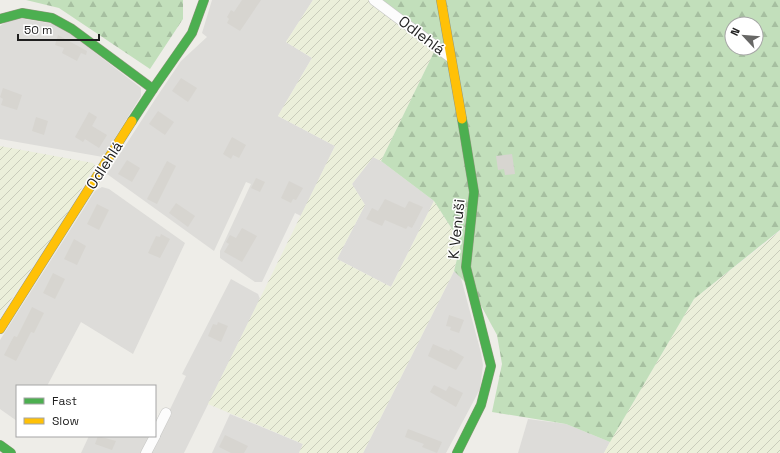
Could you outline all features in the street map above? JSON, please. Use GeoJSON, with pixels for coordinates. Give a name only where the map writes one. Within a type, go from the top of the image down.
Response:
{"type":"FeatureCollection","features":[{"type":"Feature","properties":{"kind":"street","name":"Odlehlá"},"geometry":{"type":"LineString","coordinates":[[0,329],[153,89],[192,33],[204,0]]}},
{"type":"Feature","properties":{"kind":"street","name":"Odlehlá"},"geometry":{"type":"LineString","coordinates":[[374,0],[450,57]]}},
{"type":"Feature","properties":{"kind":"street","name":"K Venuši"},"geometry":{"type":"LineString","coordinates":[[442,0],[450,57],[461,112],[474,192],[466,268],[491,366],[481,405],[457,453]]}},
{"type":"Feature","properties":{"kind":"street"},"geometry":{"type":"LineString","coordinates":[[0,19],[22,13],[52,18],[72,29],[153,89]]}},
{"type":"Feature","properties":{"kind":"street"},"geometry":{"type":"LineString","coordinates":[[156,434],[166,413]]}},
{"type":"Feature","properties":{"kind":"street"},"geometry":{"type":"LineString","coordinates":[[146,453],[154,437]]}},
{"type":"Feature","properties":{"kind":"street"},"geometry":{"type":"LineString","coordinates":[[0,445],[11,453]]}},
{"type":"Feature","properties":{"kind":"shaded area"},"geometry":{"type":"Polygon","coordinates":[[[212,0],[313,0],[286,42],[312,58],[278,116],[335,146],[301,216],[295,213],[262,282],[255,282],[220,258],[220,251],[251,184],[246,182],[214,251],[107,174],[181,61],[207,37],[202,33],[212,0]]]}},
{"type":"Feature","properties":{"kind":"shaded area"},"geometry":{"type":"Polygon","coordinates":[[[13,17],[59,25],[141,88],[141,96],[103,157],[0,139],[0,26],[13,17]]]}},
{"type":"Feature","properties":{"kind":"shaded area"},"geometry":{"type":"Polygon","coordinates":[[[373,157],[381,161],[434,201],[391,287],[337,259],[365,205],[352,184],[373,157]]]}},
{"type":"Feature","properties":{"kind":"shaded area"},"geometry":{"type":"Polygon","coordinates":[[[102,187],[109,189],[185,243],[133,354],[81,322],[48,385],[16,385],[16,420],[0,409],[0,340],[95,191],[102,187]]]}},
{"type":"Feature","properties":{"kind":"shaded area"},"geometry":{"type":"Polygon","coordinates":[[[454,271],[461,278],[481,353],[483,365],[480,389],[446,453],[363,453],[454,271]]]}},
{"type":"Feature","properties":{"kind":"shaded area"},"geometry":{"type":"Polygon","coordinates":[[[231,279],[258,294],[260,299],[184,453],[149,453],[186,376],[182,374],[231,279]]]}},
{"type":"Feature","properties":{"kind":"shaded area"},"geometry":{"type":"Polygon","coordinates":[[[230,414],[303,444],[299,453],[212,453],[230,414]]]}},
{"type":"Feature","properties":{"kind":"shaded area"},"geometry":{"type":"Polygon","coordinates":[[[528,419],[566,424],[610,442],[604,453],[518,453],[528,419]]]}},
{"type":"Feature","properties":{"kind":"shaded area"},"geometry":{"type":"Polygon","coordinates":[[[89,437],[149,438],[142,453],[81,453],[89,437]]]}},
{"type":"Feature","properties":{"kind":"green space"},"geometry":{"type":"Polygon","coordinates":[[[26,0],[183,0],[183,19],[150,69],[59,8],[26,0]]]}},
{"type":"Feature","properties":{"kind":"green space"},"geometry":{"type":"Polygon","coordinates":[[[313,0],[370,0],[435,50],[381,161],[373,157],[352,184],[365,205],[337,259],[391,287],[434,201],[461,243],[454,271],[363,453],[299,453],[303,444],[208,404],[335,146],[278,116],[312,58],[286,42],[313,0]]]}},
{"type":"Feature","properties":{"kind":"green space"},"geometry":{"type":"Polygon","coordinates":[[[370,0],[780,0],[780,230],[694,299],[610,442],[566,424],[492,412],[502,364],[497,335],[472,289],[454,271],[461,243],[434,201],[381,161],[435,50],[370,0]]]}},
{"type":"Feature","properties":{"kind":"green space"},"geometry":{"type":"Polygon","coordinates":[[[0,146],[93,163],[95,165],[64,219],[0,316],[0,146]]]}},
{"type":"Feature","properties":{"kind":"green space"},"geometry":{"type":"Polygon","coordinates":[[[780,231],[780,453],[604,453],[694,299],[780,231]]]}},
{"type":"Feature","properties":{"kind":"building"},"geometry":{"type":"Polygon","coordinates":[[[242,0],[261,0],[240,31],[227,23],[229,19],[227,17],[231,10],[234,12],[242,0]]]}},
{"type":"Feature","properties":{"kind":"building"},"geometry":{"type":"Polygon","coordinates":[[[58,35],[87,51],[86,55],[81,53],[77,61],[62,53],[64,48],[55,45],[58,35]]]}},
{"type":"Feature","properties":{"kind":"building"},"geometry":{"type":"Polygon","coordinates":[[[181,78],[197,88],[188,102],[172,91],[181,78]]]}},
{"type":"Feature","properties":{"kind":"building"},"geometry":{"type":"Polygon","coordinates":[[[3,88],[22,95],[17,110],[1,105],[3,99],[0,97],[3,88]]]}},
{"type":"Feature","properties":{"kind":"building"},"geometry":{"type":"Polygon","coordinates":[[[158,111],[174,122],[165,135],[149,124],[158,111]]]}},
{"type":"Feature","properties":{"kind":"building"},"geometry":{"type":"Polygon","coordinates":[[[89,112],[97,117],[92,126],[107,135],[99,148],[85,139],[83,142],[75,137],[89,112]]]}},
{"type":"Feature","properties":{"kind":"building"},"geometry":{"type":"Polygon","coordinates":[[[36,117],[48,121],[44,135],[32,131],[36,117]]]}},
{"type":"Feature","properties":{"kind":"building"},"geometry":{"type":"Polygon","coordinates":[[[232,137],[246,145],[239,158],[233,155],[231,159],[223,154],[232,137]]]}},
{"type":"Feature","properties":{"kind":"building"},"geometry":{"type":"Polygon","coordinates":[[[512,154],[515,174],[505,175],[504,169],[498,170],[496,156],[512,154]]]}},
{"type":"Feature","properties":{"kind":"building"},"geometry":{"type":"Polygon","coordinates":[[[127,160],[140,168],[132,182],[118,174],[127,160]]]}},
{"type":"Feature","properties":{"kind":"building"},"geometry":{"type":"Polygon","coordinates":[[[167,161],[176,166],[157,204],[147,199],[167,161]]]}},
{"type":"Feature","properties":{"kind":"building"},"geometry":{"type":"Polygon","coordinates":[[[256,178],[265,182],[260,192],[251,188],[256,178]]]}},
{"type":"Feature","properties":{"kind":"building"},"geometry":{"type":"Polygon","coordinates":[[[289,181],[303,188],[296,200],[293,199],[291,203],[281,198],[289,181]]]}},
{"type":"Feature","properties":{"kind":"building"},"geometry":{"type":"Polygon","coordinates":[[[385,199],[405,208],[409,201],[423,207],[412,228],[408,226],[406,229],[385,220],[382,226],[366,219],[372,208],[378,211],[385,199]]]}},
{"type":"Feature","properties":{"kind":"building"},"geometry":{"type":"Polygon","coordinates":[[[176,203],[195,216],[188,227],[169,213],[176,203]]]}},
{"type":"Feature","properties":{"kind":"building"},"geometry":{"type":"Polygon","coordinates":[[[97,204],[109,210],[99,230],[87,224],[97,204]]]}},
{"type":"Feature","properties":{"kind":"building"},"geometry":{"type":"Polygon","coordinates":[[[242,228],[257,236],[242,262],[224,252],[229,244],[226,242],[230,235],[236,238],[242,228]]]}},
{"type":"Feature","properties":{"kind":"building"},"geometry":{"type":"Polygon","coordinates":[[[161,234],[170,239],[160,258],[148,253],[156,236],[160,237],[161,234]]]}},
{"type":"Feature","properties":{"kind":"building"},"geometry":{"type":"Polygon","coordinates":[[[74,239],[86,246],[77,265],[64,259],[74,239]]]}},
{"type":"Feature","properties":{"kind":"building"},"geometry":{"type":"Polygon","coordinates":[[[53,273],[65,279],[55,299],[43,293],[53,273]]]}},
{"type":"Feature","properties":{"kind":"building"},"geometry":{"type":"Polygon","coordinates":[[[32,307],[44,313],[34,333],[31,332],[16,361],[4,355],[14,336],[17,337],[32,307]]]}},
{"type":"Feature","properties":{"kind":"building"},"geometry":{"type":"Polygon","coordinates":[[[449,315],[464,320],[459,333],[450,330],[451,327],[446,326],[449,315]]]}},
{"type":"Feature","properties":{"kind":"building"},"geometry":{"type":"Polygon","coordinates":[[[218,322],[228,326],[221,342],[208,336],[213,324],[217,325],[218,322]]]}},
{"type":"Feature","properties":{"kind":"building"},"geometry":{"type":"Polygon","coordinates":[[[433,344],[449,351],[450,349],[464,357],[456,370],[428,356],[433,344]]]}},
{"type":"Feature","properties":{"kind":"building"},"geometry":{"type":"Polygon","coordinates":[[[434,385],[446,391],[449,386],[463,393],[456,407],[430,392],[434,385]]]}},
{"type":"Feature","properties":{"kind":"building"},"geometry":{"type":"Polygon","coordinates":[[[408,429],[442,442],[437,453],[422,447],[424,444],[405,437],[408,429]]]}},
{"type":"Feature","properties":{"kind":"building"},"geometry":{"type":"Polygon","coordinates":[[[225,435],[248,446],[244,453],[231,453],[219,447],[225,435]]]}},
{"type":"Feature","properties":{"kind":"building"},"geometry":{"type":"Polygon","coordinates":[[[98,437],[116,441],[112,450],[95,444],[98,437]]]}},
{"type":"Feature","properties":{"kind":"traffic: fast"},"geometry":{"type":"LineString","coordinates":[[132,121],[192,33],[204,0]]}},
{"type":"Feature","properties":{"kind":"traffic: fast"},"geometry":{"type":"LineString","coordinates":[[0,19],[22,13],[52,18],[72,29],[153,89]]}},
{"type":"Feature","properties":{"kind":"traffic: fast"},"geometry":{"type":"LineString","coordinates":[[457,453],[481,405],[491,366],[466,267],[474,192],[462,119]]}},
{"type":"Feature","properties":{"kind":"traffic: fast"},"geometry":{"type":"LineString","coordinates":[[0,445],[11,453]]}},
{"type":"Feature","properties":{"kind":"traffic: slow"},"geometry":{"type":"LineString","coordinates":[[441,0],[462,119]]}},
{"type":"Feature","properties":{"kind":"traffic: slow"},"geometry":{"type":"LineString","coordinates":[[0,329],[132,121]]}}]}
